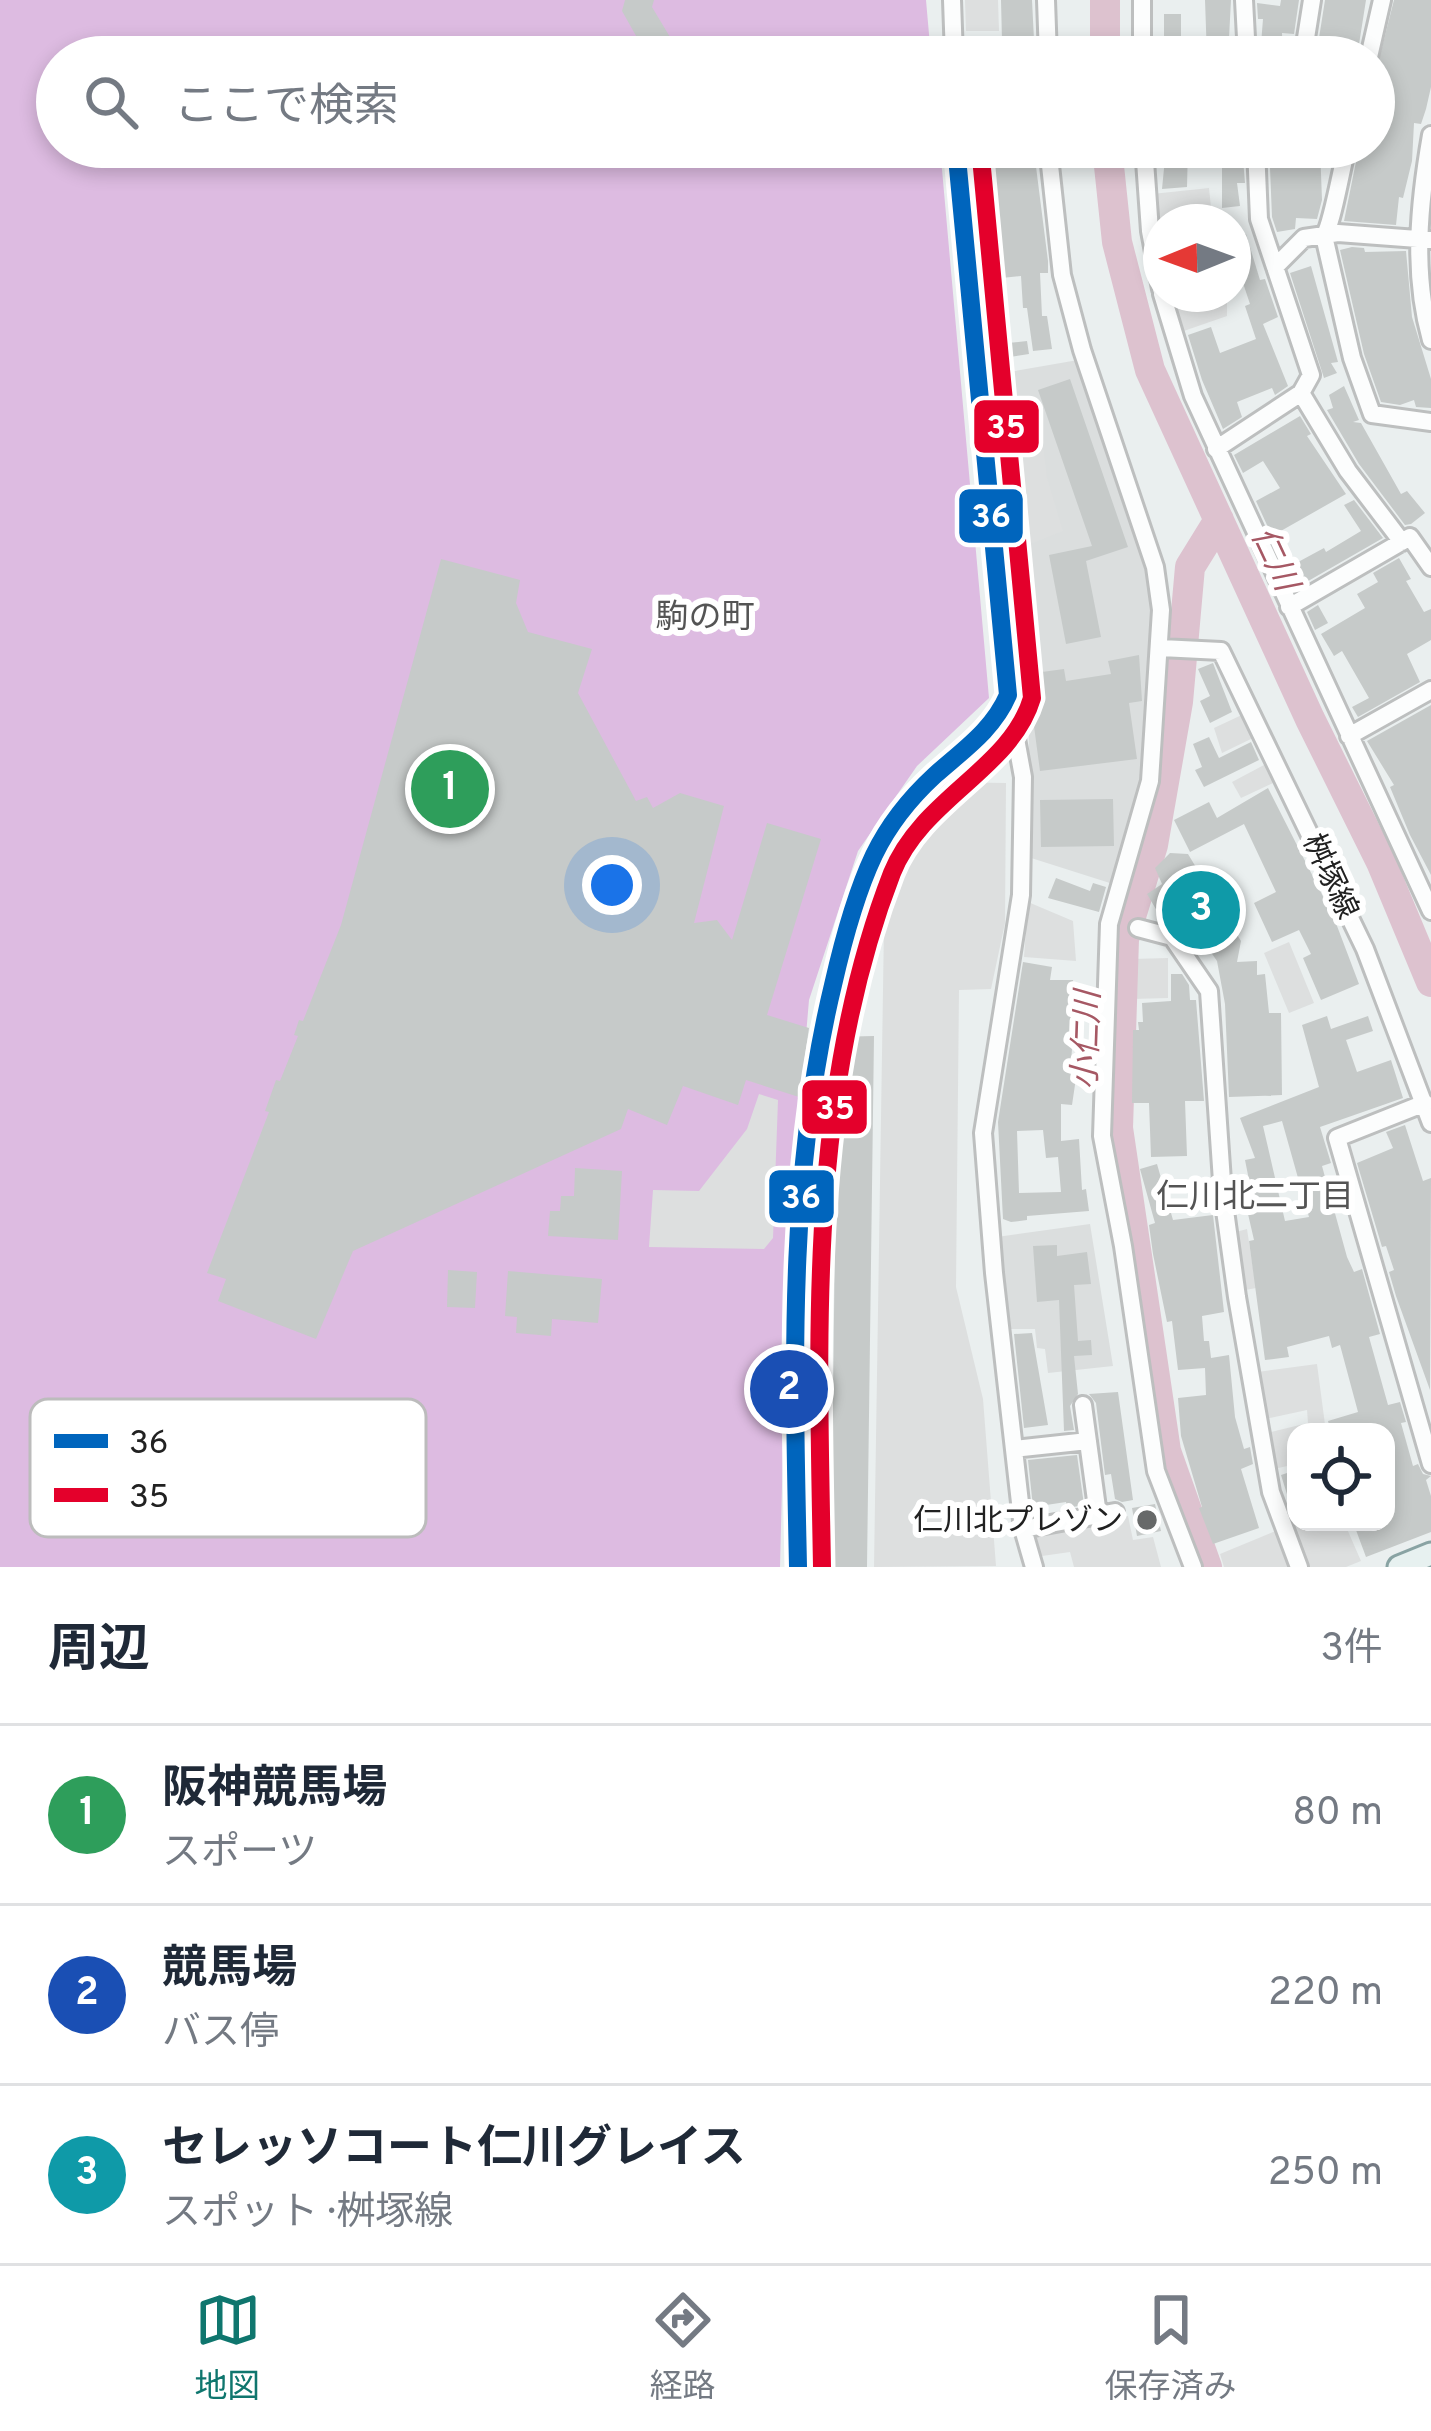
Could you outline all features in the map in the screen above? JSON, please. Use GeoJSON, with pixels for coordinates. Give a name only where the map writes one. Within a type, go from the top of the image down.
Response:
{"type":"FeatureCollection","features":[{"type":"Feature","properties":{"kind":"main road"},"geometry":{"type":"LineString","coordinates":[[1399,1567],[1431,1554]]}},
{"type":"Feature","properties":{"kind":"street"},"geometry":{"type":"LineString","coordinates":[[952,0],[953,36]]}},
{"type":"Feature","properties":{"kind":"street"},"geometry":{"type":"LineString","coordinates":[[1046,0],[1047,36]]}},
{"type":"Feature","properties":{"kind":"street"},"geometry":{"type":"LineString","coordinates":[[1142,0],[1142,36]]}},
{"type":"Feature","properties":{"kind":"street"},"geometry":{"type":"LineString","coordinates":[[1244,0],[1246,36]]}},
{"type":"Feature","properties":{"kind":"street"},"geometry":{"type":"LineString","coordinates":[[1306,36],[1312,0]]}},
{"type":"Feature","properties":{"kind":"street"},"geometry":{"type":"LineString","coordinates":[[1374,36],[1382,0]]}},
{"type":"Feature","properties":{"kind":"street"},"geometry":{"type":"LineString","coordinates":[[1431,135],[1421,305],[1431,340]]}},
{"type":"Feature","properties":{"kind":"street"},"geometry":{"type":"LineString","coordinates":[[958,168],[1008,694],[1023,777],[1021,896],[983,1133],[1023,1529],[1034,1567]]}},
{"type":"Feature","properties":{"kind":"street"},"geometry":{"type":"LineString","coordinates":[[1050,168],[1062,275],[1082,350],[1155,567],[1164,648],[1150,781],[1109,924],[1102,1136],[1156,1471],[1193,1567]]}},
{"type":"Feature","properties":{"kind":"street"},"geometry":{"type":"LineString","coordinates":[[1146,168],[1148,204]]}},
{"type":"Feature","properties":{"kind":"street"},"geometry":{"type":"LineString","coordinates":[[1216,448],[1300,393],[1312,375],[1259,219],[1257,168]]}},
{"type":"Feature","properties":{"kind":"street"},"geometry":{"type":"LineString","coordinates":[[1324,236],[1331,227],[1341,168]]}},
{"type":"Feature","properties":{"kind":"street"},"geometry":{"type":"LineString","coordinates":[[1274,267],[1304,238],[1338,233],[1424,240]]}},
{"type":"Feature","properties":{"kind":"street"},"geometry":{"type":"LineString","coordinates":[[1324,236],[1352,358],[1372,413],[1431,422]]}},
{"type":"Feature","properties":{"kind":"street"},"geometry":{"type":"LineString","coordinates":[[1167,312],[1193,397],[1431,911]]}},
{"type":"Feature","properties":{"kind":"street"},"geometry":{"type":"LineString","coordinates":[[1300,393],[1348,471],[1402,542]]}},
{"type":"Feature","properties":{"kind":"street"},"geometry":{"type":"LineString","coordinates":[[1289,608],[1410,537],[1431,567]]}},
{"type":"Feature","properties":{"kind":"street","name":"桝塚線"},"geometry":{"type":"LineString","coordinates":[[1164,648],[1221,650],[1365,950],[1431,1123]]}},
{"type":"Feature","properties":{"kind":"street"},"geometry":{"type":"LineString","coordinates":[[1349,736],[1431,690]]}},
{"type":"Feature","properties":{"kind":"street"},"geometry":{"type":"LineString","coordinates":[[798,1567],[800,1270],[808,1117],[822,1024],[857,902],[885,836],[931,778],[1000,718],[1008,694]]}},
{"type":"Feature","properties":{"kind":"street"},"geometry":{"type":"LineString","coordinates":[[1138,928],[1172,937],[1209,991],[1223,1196],[1237,1297],[1271,1492],[1299,1567]]}},
{"type":"Feature","properties":{"kind":"street"},"geometry":{"type":"LineString","coordinates":[[1425,1103],[1336,1138],[1431,1464]]}},
{"type":"Feature","properties":{"kind":"street"},"geometry":{"type":"LineString","coordinates":[[1023,1529],[1106,1513],[1083,1405]]}},
{"type":"Feature","properties":{"kind":"street"},"geometry":{"type":"LineString","coordinates":[[1014,1449],[1088,1441]]}},
{"type":"Feature","properties":{"kind":"shaded area"},"geometry":{"type":"Polygon","coordinates":[[[0,0],[926,0],[929,36],[36,36],[36,168],[942,168],[989,698],[917,766],[858,851],[809,1000],[788,1246],[780,1567],[0,1567],[0,0]]]}},
{"type":"Feature","properties":{"kind":"shaded area"},"geometry":{"type":"Polygon","coordinates":[[[965,0],[998,0],[999,31],[966,31],[965,0]]]}},
{"type":"Feature","properties":{"kind":"shaded area"},"geometry":{"type":"Polygon","coordinates":[[[1209,188],[1211,204],[1154,204],[1152,194],[1209,188]]]}},
{"type":"Feature","properties":{"kind":"shaded area"},"geometry":{"type":"Polygon","coordinates":[[[1171,312],[1227,312],[1227,316],[1178,333],[1171,312]]]}},
{"type":"Feature","properties":{"kind":"shaded area"},"geometry":{"type":"Polygon","coordinates":[[[1078,360],[1131,500],[1154,597],[1149,714],[1140,782],[1132,828],[1113,884],[1028,857],[1029,726],[986,376],[1078,360]]]}},
{"type":"Feature","properties":{"kind":"shaded area"},"geometry":{"type":"Polygon","coordinates":[[[1027,428],[1030,438],[1042,436],[1047,478],[1063,531],[1020,548],[994,430],[1027,428]]]}},
{"type":"Feature","properties":{"kind":"shaded area"},"geometry":{"type":"Polygon","coordinates":[[[1246,713],[1255,737],[1222,753],[1214,728],[1246,713]]]}},
{"type":"Feature","properties":{"kind":"shaded area"},"geometry":{"type":"Polygon","coordinates":[[[1264,765],[1273,783],[1241,798],[1232,782],[1264,765]]]}},
{"type":"Feature","properties":{"kind":"shaded area"},"geometry":{"type":"Polygon","coordinates":[[[940,782],[1006,783],[1005,923],[991,989],[959,990],[956,1287],[983,1399],[996,1566],[874,1567],[885,862],[940,782]]]}},
{"type":"Feature","properties":{"kind":"shaded area"},"geometry":{"type":"Polygon","coordinates":[[[1028,902],[1073,921],[1076,961],[1024,957],[1028,902]]]}},
{"type":"Feature","properties":{"kind":"shaded area"},"geometry":{"type":"Polygon","coordinates":[[[1289,942],[1314,1003],[1289,1013],[1264,953],[1289,942]]]}},
{"type":"Feature","properties":{"kind":"shaded area"},"geometry":{"type":"Polygon","coordinates":[[[1168,958],[1168,998],[1132,999],[1132,959],[1168,958]]]}},
{"type":"Feature","properties":{"kind":"shaded area"},"geometry":{"type":"Polygon","coordinates":[[[759,1094],[778,1100],[773,1238],[764,1249],[649,1247],[653,1190],[699,1191],[747,1129],[759,1094]]]}},
{"type":"Feature","properties":{"kind":"shaded area"},"geometry":{"type":"Polygon","coordinates":[[[1090,1224],[1113,1366],[1048,1373],[1045,1349],[1037,1348],[1035,1329],[1005,1329],[997,1237],[1090,1224]]]}},
{"type":"Feature","properties":{"kind":"shaded area"},"geometry":{"type":"Polygon","coordinates":[[[1247,1229],[1256,1288],[1245,1290],[1236,1232],[1247,1229]]]}},
{"type":"Feature","properties":{"kind":"shaded area"},"geometry":{"type":"Polygon","coordinates":[[[1317,1364],[1325,1423],[1308,1423],[1307,1410],[1265,1419],[1258,1372],[1317,1364]]]}},
{"type":"Feature","properties":{"kind":"shaded area"},"geometry":{"type":"Polygon","coordinates":[[[1287,1428],[1287,1466],[1274,1469],[1267,1433],[1287,1428]]]}},
{"type":"Feature","properties":{"kind":"shaded area"},"geometry":{"type":"Polygon","coordinates":[[[1128,1516],[1133,1540],[1153,1537],[1161,1567],[1074,1567],[1070,1552],[1035,1557],[1030,1534],[1128,1516]]]}},
{"type":"Feature","properties":{"kind":"shaded area"},"geometry":{"type":"Polygon","coordinates":[[[1278,1530],[1293,1567],[1224,1567],[1220,1554],[1278,1530]]]}},
{"type":"Feature","properties":{"kind":"shaded area"},"geometry":{"type":"Polygon","coordinates":[[[1290,1531],[1348,1531],[1361,1561],[1346,1567],[1306,1567],[1290,1531]]]}},
{"type":"Feature","properties":{"kind":"building"},"geometry":{"type":"Polygon","coordinates":[[[625,0],[654,0],[652,7],[669,36],[636,36],[622,11],[625,0]]]}},
{"type":"Feature","properties":{"kind":"building"},"geometry":{"type":"Polygon","coordinates":[[[1001,0],[1032,0],[1034,36],[1002,36],[1001,0]]]}},
{"type":"Feature","properties":{"kind":"building"},"geometry":{"type":"Polygon","coordinates":[[[1205,0],[1231,0],[1229,36],[1206,36],[1205,0]]]}},
{"type":"Feature","properties":{"kind":"building"},"geometry":{"type":"Polygon","coordinates":[[[1281,0],[1299,0],[1294,34],[1262,36],[1263,19],[1258,19],[1257,3],[1280,6],[1281,0]]]}},
{"type":"Feature","properties":{"kind":"building"},"geometry":{"type":"Polygon","coordinates":[[[1325,0],[1366,0],[1360,36],[1319,36],[1325,0]]]}},
{"type":"Feature","properties":{"kind":"building"},"geometry":{"type":"Polygon","coordinates":[[[1394,0],[1431,0],[1431,87],[1421,124],[1414,123],[1412,161],[1403,198],[1399,197],[1396,225],[1344,221],[1355,168],[1395,168],[1395,36],[1385,36],[1394,0]]]}},
{"type":"Feature","properties":{"kind":"building"},"geometry":{"type":"Polygon","coordinates":[[[1164,14],[1181,14],[1181,36],[1164,36],[1164,14]]]}},
{"type":"Feature","properties":{"kind":"building"},"geometry":{"type":"Polygon","coordinates":[[[1036,168],[1048,261],[1048,273],[1040,273],[1042,316],[1047,316],[1052,349],[1033,351],[1021,276],[983,280],[974,169],[1036,168]]]}},
{"type":"Feature","properties":{"kind":"building"},"geometry":{"type":"Polygon","coordinates":[[[1164,168],[1187,168],[1187,187],[1162,189],[1164,168]]]}},
{"type":"Feature","properties":{"kind":"building"},"geometry":{"type":"Polygon","coordinates":[[[1222,168],[1244,168],[1245,183],[1237,183],[1240,204],[1222,204],[1222,168]]]}},
{"type":"Feature","properties":{"kind":"building"},"geometry":{"type":"Polygon","coordinates":[[[1270,168],[1321,168],[1317,219],[1296,218],[1295,229],[1277,232],[1270,168]]]}},
{"type":"Feature","properties":{"kind":"building"},"geometry":{"type":"Polygon","coordinates":[[[1352,247],[1365,252],[1406,251],[1412,317],[1431,379],[1431,408],[1416,407],[1414,400],[1400,405],[1381,402],[1364,354],[1340,250],[1352,247]]]}},
{"type":"Feature","properties":{"kind":"building"},"geometry":{"type":"Polygon","coordinates":[[[1251,250],[1278,317],[1263,324],[1288,386],[1275,395],[1272,388],[1237,402],[1242,417],[1223,429],[1188,335],[1211,327],[1220,353],[1256,339],[1247,312],[1251,312],[1251,250]]]}},
{"type":"Feature","properties":{"kind":"building"},"geometry":{"type":"Polygon","coordinates":[[[1311,266],[1338,362],[1331,363],[1337,373],[1324,378],[1290,273],[1311,266]]]}},
{"type":"Feature","properties":{"kind":"building"},"geometry":{"type":"Polygon","coordinates":[[[1027,341],[1029,354],[1010,357],[1008,343],[1027,341]]]}},
{"type":"Feature","properties":{"kind":"building"},"geometry":{"type":"Polygon","coordinates":[[[1070,379],[1128,547],[1086,561],[1101,637],[1066,644],[1049,555],[1092,546],[1038,390],[1070,379]]]}},
{"type":"Feature","properties":{"kind":"building"},"geometry":{"type":"Polygon","coordinates":[[[1344,386],[1359,420],[1353,422],[1361,423],[1401,494],[1407,491],[1425,513],[1411,524],[1405,525],[1359,464],[1327,410],[1333,408],[1329,395],[1344,386]]]}},
{"type":"Feature","properties":{"kind":"building"},"geometry":{"type":"Polygon","coordinates":[[[1300,416],[1311,434],[1307,436],[1346,494],[1272,536],[1256,501],[1280,488],[1263,461],[1243,473],[1234,455],[1300,416]]]}},
{"type":"Feature","properties":{"kind":"building"},"geometry":{"type":"Polygon","coordinates":[[[1354,500],[1383,538],[1296,588],[1287,568],[1361,531],[1344,505],[1354,500]]]}},
{"type":"Feature","properties":{"kind":"building"},"geometry":{"type":"Polygon","coordinates":[[[1399,558],[1424,612],[1431,609],[1431,640],[1407,654],[1420,682],[1358,717],[1352,707],[1369,698],[1342,651],[1334,656],[1321,634],[1365,608],[1357,594],[1378,582],[1373,573],[1399,558]]]}},
{"type":"Feature","properties":{"kind":"building"},"geometry":{"type":"Polygon","coordinates":[[[441,559],[520,580],[516,603],[528,632],[592,649],[578,693],[636,801],[647,797],[653,808],[680,793],[724,806],[694,923],[717,920],[732,940],[767,823],[821,839],[767,1015],[809,1028],[799,1097],[746,1080],[738,1105],[683,1086],[667,1125],[628,1109],[621,1129],[353,1251],[316,1339],[218,1301],[226,1279],[207,1273],[269,1112],[265,1111],[276,1080],[280,1081],[298,1036],[294,1035],[299,1020],[303,1021],[341,925],[441,559]]]}},
{"type":"Feature","properties":{"kind":"building"},"geometry":{"type":"Polygon","coordinates":[[[1318,605],[1328,623],[1315,630],[1307,612],[1318,605]]]}},
{"type":"Feature","properties":{"kind":"building"},"geometry":{"type":"Polygon","coordinates":[[[1139,655],[1142,701],[1129,703],[1137,759],[1040,771],[1027,674],[1064,669],[1066,681],[1111,674],[1108,661],[1139,655]]]}},
{"type":"Feature","properties":{"kind":"building"},"geometry":{"type":"Polygon","coordinates":[[[1213,663],[1232,712],[1210,723],[1200,701],[1210,696],[1198,669],[1213,663]]]}},
{"type":"Feature","properties":{"kind":"building"},"geometry":{"type":"Polygon","coordinates":[[[1431,705],[1431,875],[1390,787],[1394,785],[1367,741],[1431,705]]]}},
{"type":"Feature","properties":{"kind":"building"},"geometry":{"type":"Polygon","coordinates":[[[1209,737],[1219,758],[1251,742],[1259,760],[1204,787],[1195,770],[1202,767],[1193,744],[1209,737]]]}},
{"type":"Feature","properties":{"kind":"building"},"geometry":{"type":"Polygon","coordinates":[[[1268,788],[1334,918],[1359,984],[1321,1000],[1303,958],[1311,954],[1299,930],[1272,942],[1254,903],[1276,892],[1244,824],[1190,852],[1174,820],[1209,802],[1217,818],[1268,788]]]}},
{"type":"Feature","properties":{"kind":"building"},"geometry":{"type":"Polygon","coordinates":[[[1113,799],[1114,846],[1041,847],[1040,800],[1113,799]]]}},
{"type":"Feature","properties":{"kind":"building"},"geometry":{"type":"Polygon","coordinates":[[[1170,853],[1188,854],[1220,907],[1220,930],[1234,930],[1241,941],[1237,962],[1257,961],[1257,975],[1265,974],[1269,1013],[1281,1013],[1282,1095],[1229,1097],[1225,1004],[1217,961],[1169,891],[1170,910],[1160,916],[1147,894],[1162,884],[1155,868],[1170,853]]]}},
{"type":"Feature","properties":{"kind":"building"},"geometry":{"type":"Polygon","coordinates":[[[1056,878],[1090,891],[1093,883],[1106,887],[1099,912],[1048,898],[1056,878]]]}},
{"type":"Feature","properties":{"kind":"building"},"geometry":{"type":"Polygon","coordinates":[[[1023,962],[1052,967],[1050,980],[1073,980],[1071,1077],[1076,1078],[1072,1105],[1061,1104],[1061,1141],[1079,1139],[1082,1190],[1086,1189],[1089,1211],[1027,1216],[1027,1220],[1011,1222],[1003,1219],[998,1122],[1023,962]],[[1043,1130],[1017,1131],[1019,1193],[1061,1192],[1058,1157],[1046,1158],[1043,1130]]]}},
{"type":"Feature","properties":{"kind":"building"},"geometry":{"type":"Polygon","coordinates":[[[1171,974],[1182,974],[1190,1000],[1196,1000],[1204,1101],[1185,1101],[1187,1156],[1151,1157],[1149,1103],[1132,1103],[1133,1030],[1139,1030],[1138,1022],[1143,1022],[1142,1003],[1171,1001],[1171,974]]]}},
{"type":"Feature","properties":{"kind":"building"},"geometry":{"type":"Polygon","coordinates":[[[1327,1016],[1331,1029],[1368,1016],[1373,1031],[1346,1040],[1357,1072],[1391,1060],[1403,1098],[1320,1127],[1331,1163],[1322,1166],[1347,1257],[1354,1272],[1362,1269],[1380,1334],[1369,1337],[1388,1405],[1400,1402],[1413,1466],[1418,1464],[1423,1474],[1431,1476],[1426,1480],[1431,1532],[1366,1557],[1356,1531],[1395,1531],[1395,1423],[1329,1423],[1358,1412],[1340,1345],[1332,1348],[1329,1336],[1287,1347],[1289,1357],[1265,1360],[1249,1241],[1254,1240],[1245,1201],[1244,1186],[1250,1185],[1245,1160],[1255,1158],[1240,1118],[1319,1087],[1302,1025],[1327,1016]],[[1282,1121],[1263,1126],[1285,1221],[1309,1217],[1282,1121]]]}},
{"type":"Feature","properties":{"kind":"building"},"geometry":{"type":"Polygon","coordinates":[[[874,1036],[867,1567],[831,1567],[835,1232],[820,1233],[821,1120],[834,1037],[874,1036]]]}},
{"type":"Feature","properties":{"kind":"building"},"geometry":{"type":"Polygon","coordinates":[[[1405,1125],[1423,1181],[1431,1178],[1430,1390],[1357,1163],[1393,1148],[1386,1132],[1405,1125]]]}},
{"type":"Feature","properties":{"kind":"building"},"geometry":{"type":"Polygon","coordinates":[[[1157,1164],[1173,1220],[1213,1215],[1224,1312],[1202,1316],[1204,1341],[1209,1341],[1211,1358],[1229,1355],[1235,1417],[1253,1464],[1241,1469],[1259,1528],[1213,1544],[1181,1436],[1178,1398],[1206,1395],[1205,1368],[1178,1370],[1172,1321],[1167,1322],[1153,1254],[1149,1225],[1155,1223],[1140,1169],[1157,1164]]]}},
{"type":"Feature","properties":{"kind":"building"},"geometry":{"type":"Polygon","coordinates":[[[575,1168],[622,1171],[618,1240],[548,1236],[550,1211],[560,1211],[561,1196],[574,1196],[575,1168]]]}},
{"type":"Feature","properties":{"kind":"building"},"geometry":{"type":"Polygon","coordinates":[[[1057,1245],[1057,1256],[1087,1252],[1091,1284],[1074,1285],[1078,1341],[1091,1340],[1092,1355],[1074,1356],[1078,1394],[1070,1406],[1074,1430],[1064,1431],[1059,1300],[1037,1302],[1033,1246],[1057,1245]]]}},
{"type":"Feature","properties":{"kind":"building"},"geometry":{"type":"Polygon","coordinates":[[[448,1270],[477,1272],[475,1308],[447,1307],[448,1270]]]}},
{"type":"Feature","properties":{"kind":"building"},"geometry":{"type":"Polygon","coordinates":[[[508,1271],[602,1279],[598,1323],[552,1319],[551,1336],[516,1333],[517,1317],[505,1316],[508,1271]]]}},
{"type":"Feature","properties":{"kind":"building"},"geometry":{"type":"Polygon","coordinates":[[[1032,1333],[1048,1425],[1024,1428],[1014,1334],[1032,1333]]]}},
{"type":"Feature","properties":{"kind":"building"},"geometry":{"type":"Polygon","coordinates":[[[1118,1392],[1133,1500],[1122,1502],[1115,1499],[1111,1474],[1105,1475],[1096,1403],[1089,1394],[1118,1392]]]}},
{"type":"Feature","properties":{"kind":"building"},"geometry":{"type":"Polygon","coordinates":[[[1077,1455],[1084,1505],[1067,1508],[1066,1502],[1033,1507],[1028,1460],[1077,1455]]]}},
{"type":"Feature","properties":{"kind":"building","name":"仁川北プレゾン"},"geometry":{"type":"Polygon","coordinates":[[[1155,1504],[1161,1531],[1137,1536],[1132,1508],[1155,1504]]]}},
{"type":"Feature","properties":{"kind":"waterway","name":"仁川"},"geometry":{"type":"LineString","coordinates":[[1105,0],[1105,36]]}},
{"type":"Feature","properties":{"kind":"waterway","name":"仁川"},"geometry":{"type":"LineString","coordinates":[[1109,168],[1117,242],[1150,370],[1381,862],[1431,982]]}},
{"type":"Feature","properties":{"kind":"waterway","name":"小仁川"},"geometry":{"type":"LineString","coordinates":[[1207,1567],[1166,1451],[1118,1128],[1124,939],[1153,845],[1178,702],[1190,567],[1219,520]]}},
{"type":"Feature","properties":{"kind":"transit line","name":"36"},"geometry":{"type":"LineString","coordinates":[[798,1567],[795,1348],[801,1201],[818,1057],[837,968],[861,886],[886,833],[917,793],[986,729],[1008,695],[958,168]]}},
{"type":"Feature","properties":{"kind":"transit line","name":"35"},"geometry":{"type":"LineString","coordinates":[[822,1567],[819,1392],[824,1216],[831,1128],[864,956],[892,873],[906,847],[1005,745],[1032,698],[982,168]]}},
{"type":"Feature","properties":{"kind":"place","name":"阪神競馬場"},"geometry":{"type":"Point","coordinates":[450,789]}},
{"type":"Feature","properties":{"kind":"place","name":"セレッソコート仁川グレイス"},"geometry":{"type":"Point","coordinates":[1201,910]}},
{"type":"Feature","properties":{"kind":"place","name":"競馬場"},"geometry":{"type":"Point","coordinates":[789,1389]}},
{"type":"Feature","properties":{"kind":"place","name":"仁川北プレゾン"},"geometry":{"type":"Point","coordinates":[1147,1520]}},
{"type":"Feature","properties":{"kind":"district","name":"駒の町"},"geometry":{"type":"Point","coordinates":[705,615]}},
{"type":"Feature","properties":{"kind":"district","name":"仁川北二丁目"},"geometry":{"type":"Point","coordinates":[1255,1195]}}]}
